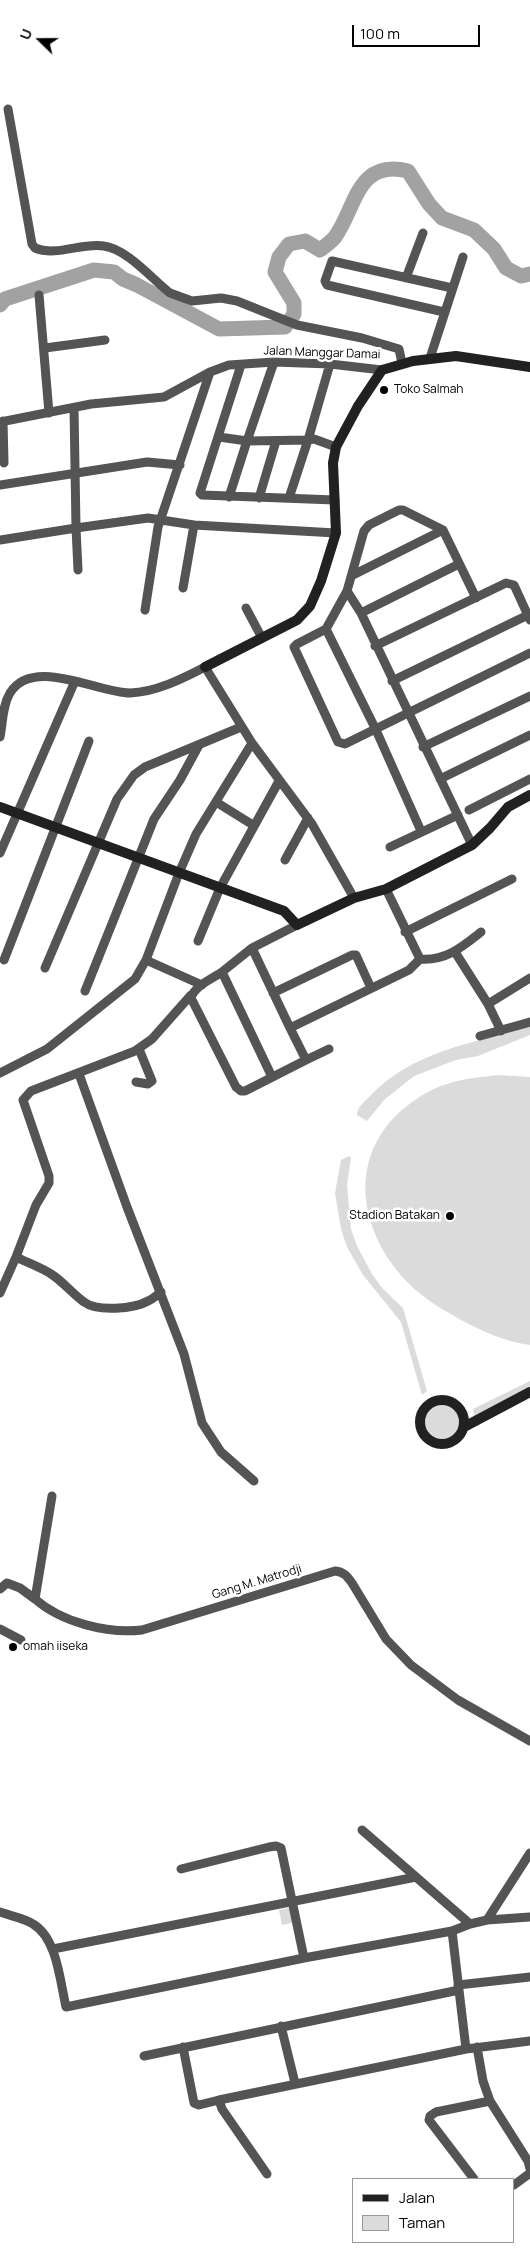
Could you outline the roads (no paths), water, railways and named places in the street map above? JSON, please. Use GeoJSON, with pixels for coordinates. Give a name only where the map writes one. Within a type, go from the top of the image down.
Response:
{"type":"FeatureCollection","features":[{"type":"Feature","properties":{"kind":"street"},"geometry":{"type":"LineString","coordinates":[[8,109],[32,244],[35,248],[46,251],[103,245],[114,248],[144,270],[157,283],[180,298],[192,301],[221,298],[237,301],[297,325],[362,338],[397,348],[400,351],[402,363]]}},
{"type":"Feature","properties":{"kind":"street"},"geometry":{"type":"LineString","coordinates":[[406,278],[423,233]]}},
{"type":"Feature","properties":{"kind":"street"},"geometry":{"type":"LineString","coordinates":[[430,358],[463,257]]}},
{"type":"Feature","properties":{"kind":"street"},"geometry":{"type":"LineString","coordinates":[[444,312],[328,285],[324,281],[332,261],[452,288]]}},
{"type":"Feature","properties":{"kind":"street"},"geometry":{"type":"LineString","coordinates":[[39,295],[45,348],[49,413]]}},
{"type":"Feature","properties":{"kind":"street"},"geometry":{"type":"LineString","coordinates":[[45,348],[105,340]]}},
{"type":"Feature","properties":{"kind":"street","name":"Jalan Manggar Damai"},"geometry":{"type":"LineString","coordinates":[[2,422],[106,402],[164,397],[210,372],[229,365],[274,362],[330,364],[382,370],[402,363],[456,356],[530,366]]}},
{"type":"Feature","properties":{"kind":"street"},"geometry":{"type":"LineString","coordinates":[[229,497],[246,441],[274,362]]}},
{"type":"Feature","properties":{"kind":"street"},"geometry":{"type":"LineString","coordinates":[[289,498],[330,364]]}},
{"type":"Feature","properties":{"kind":"street"},"geometry":{"type":"LineString","coordinates":[[241,365],[200,493],[202,495],[229,497],[335,500]]}},
{"type":"Feature","properties":{"kind":"street"},"geometry":{"type":"LineString","coordinates":[[0,737],[10,693],[17,685],[28,679],[42,677],[75,681],[115,692],[131,693],[158,688],[205,667],[297,620],[310,606],[321,581],[336,532],[333,463],[336,447],[358,406],[382,370]]}},
{"type":"Feature","properties":{"kind":"street"},"geometry":{"type":"LineString","coordinates":[[146,610],[158,527],[210,372]]}},
{"type":"Feature","properties":{"kind":"street"},"geometry":{"type":"LineString","coordinates":[[74,408],[78,570]]}},
{"type":"Feature","properties":{"kind":"street"},"geometry":{"type":"LineString","coordinates":[[2,422],[4,463]]}},
{"type":"Feature","properties":{"kind":"street"},"geometry":{"type":"LineString","coordinates":[[219,437],[246,441],[314,439],[336,447]]}},
{"type":"Feature","properties":{"kind":"street"},"geometry":{"type":"LineString","coordinates":[[259,498],[276,441]]}},
{"type":"Feature","properties":{"kind":"street"},"geometry":{"type":"LineString","coordinates":[[0,485],[147,462],[180,465]]}},
{"type":"Feature","properties":{"kind":"street"},"geometry":{"type":"LineString","coordinates":[[476,598],[443,530],[432,523],[399,510],[366,529],[347,591],[326,629],[294,647],[338,742],[345,744],[376,730],[530,653]]}},
{"type":"Feature","properties":{"kind":"street"},"geometry":{"type":"LineString","coordinates":[[0,540],[148,518],[194,525],[336,532]]}},
{"type":"Feature","properties":{"kind":"street"},"geometry":{"type":"LineString","coordinates":[[183,588],[194,525]]}},
{"type":"Feature","properties":{"kind":"street"},"geometry":{"type":"LineString","coordinates":[[353,574],[443,530]]}},
{"type":"Feature","properties":{"kind":"street"},"geometry":{"type":"LineString","coordinates":[[361,612],[459,564]]}},
{"type":"Feature","properties":{"kind":"street"},"geometry":{"type":"LineString","coordinates":[[376,646],[510,583],[514,585],[529,616],[392,681]]}},
{"type":"Feature","properties":{"kind":"street"},"geometry":{"type":"LineString","coordinates":[[347,591],[361,612],[392,681],[472,845]]}},
{"type":"Feature","properties":{"kind":"street"},"geometry":{"type":"LineString","coordinates":[[246,608],[262,638]]}},
{"type":"Feature","properties":{"kind":"street"},"geometry":{"type":"LineString","coordinates":[[326,629],[376,730],[421,831]]}},
{"type":"Feature","properties":{"kind":"street"},"geometry":{"type":"LineString","coordinates":[[205,667],[241,727],[308,818],[338,867],[354,898]]}},
{"type":"Feature","properties":{"kind":"street"},"geometry":{"type":"LineString","coordinates":[[0,853],[75,681]]}},
{"type":"Feature","properties":{"kind":"street"},"geometry":{"type":"LineString","coordinates":[[424,747],[530,696]]}},
{"type":"Feature","properties":{"kind":"street"},"geometry":{"type":"LineString","coordinates":[[44,968],[117,800],[134,775],[145,767],[241,727]]}},
{"type":"Feature","properties":{"kind":"street"},"geometry":{"type":"LineString","coordinates":[[440,778],[530,734]]}},
{"type":"Feature","properties":{"kind":"street"},"geometry":{"type":"LineString","coordinates":[[4,960],[89,741]]}},
{"type":"Feature","properties":{"kind":"street"},"geometry":{"type":"LineString","coordinates":[[0,1072],[47,1049],[135,979],[146,960],[196,834],[252,743]]}},
{"type":"Feature","properties":{"kind":"street"},"geometry":{"type":"LineString","coordinates":[[85,992],[154,819],[180,780],[199,745]]}},
{"type":"Feature","properties":{"kind":"street"},"geometry":{"type":"LineString","coordinates":[[469,810],[530,779]]}},
{"type":"Feature","properties":{"kind":"street"},"geometry":{"type":"LineString","coordinates":[[198,941],[220,888],[253,825],[279,781]]}},
{"type":"Feature","properties":{"kind":"street"},"geometry":{"type":"LineString","coordinates":[[0,1293],[8,1278],[36,1205],[49,1183],[50,1176],[23,1100],[31,1091],[79,1074],[139,1049],[161,1031],[172,1015],[202,985],[222,972],[290,918],[386,889],[472,845],[508,807],[530,795]]}},
{"type":"Feature","properties":{"kind":"street"},"geometry":{"type":"LineString","coordinates":[[216,802],[253,825]]}},
{"type":"Feature","properties":{"kind":"street"},"geometry":{"type":"LineString","coordinates":[[0,807],[220,888],[290,918]]}},
{"type":"Feature","properties":{"kind":"street"},"geometry":{"type":"LineString","coordinates":[[390,847],[458,814]]}},
{"type":"Feature","properties":{"kind":"street"},"geometry":{"type":"LineString","coordinates":[[285,860],[308,818]]}},
{"type":"Feature","properties":{"kind":"street"},"geometry":{"type":"LineString","coordinates":[[406,932],[512,878]]}},
{"type":"Feature","properties":{"kind":"street"},"geometry":{"type":"LineString","coordinates":[[386,889],[420,959]]}},
{"type":"Feature","properties":{"kind":"street"},"geometry":{"type":"LineString","coordinates":[[290,1028],[409,970],[420,959],[432,960],[455,952],[481,932]]}},
{"type":"Feature","properties":{"kind":"street"},"geometry":{"type":"LineString","coordinates":[[252,948],[306,1060]]}},
{"type":"Feature","properties":{"kind":"street"},"geometry":{"type":"LineString","coordinates":[[455,952],[488,1004],[501,1031]]}},
{"type":"Feature","properties":{"kind":"street"},"geometry":{"type":"LineString","coordinates":[[273,993],[352,955],[356,955],[371,988]]}},
{"type":"Feature","properties":{"kind":"street"},"geometry":{"type":"LineString","coordinates":[[146,960],[202,985]]}},
{"type":"Feature","properties":{"kind":"street"},"geometry":{"type":"LineString","coordinates":[[222,972],[272,1077]]}},
{"type":"Feature","properties":{"kind":"street"},"geometry":{"type":"LineString","coordinates":[[488,1004],[530,978]]}},
{"type":"Feature","properties":{"kind":"street"},"geometry":{"type":"LineString","coordinates":[[191,995],[236,1087],[241,1091],[245,1091],[330,1049]]}},
{"type":"Feature","properties":{"kind":"street"},"geometry":{"type":"LineString","coordinates":[[480,1036],[530,1022]]}},
{"type":"Feature","properties":{"kind":"street"},"geometry":{"type":"LineString","coordinates":[[136,1082],[148,1084],[152,1081],[139,1049]]}},
{"type":"Feature","properties":{"kind":"street"},"geometry":{"type":"LineString","coordinates":[[79,1074],[127,1207],[184,1354],[202,1423],[220,1452],[254,1481]]}},
{"type":"Feature","properties":{"kind":"street"},"geometry":{"type":"LineString","coordinates":[[16,1256],[51,1274],[69,1287],[83,1302],[94,1307],[116,1308],[140,1304],[149,1301],[161,1292]]}},
{"type":"Feature","properties":{"kind":"street"},"geometry":{"type":"LineString","coordinates":[[464,1427],[462,1412],[452,1402],[446,1400],[432,1402],[421,1416],[420,1423],[424,1435],[434,1443],[443,1444],[452,1442],[461,1434],[464,1427],[530,1392]]}},
{"type":"Feature","properties":{"kind":"street"},"geometry":{"type":"LineString","coordinates":[[2,1584],[20,1588],[34,1599],[52,1496]]}},
{"type":"Feature","properties":{"kind":"street","name":"Gang M. Matrodji"},"geometry":{"type":"LineString","coordinates":[[34,1599],[64,1617],[118,1631],[132,1631],[335,1571],[340,1572],[346,1575],[352,1583],[386,1639],[411,1665],[458,1700],[530,1741]]}},
{"type":"Feature","properties":{"kind":"street"},"geometry":{"type":"LineString","coordinates":[[0,1628],[21,1640]]}},
{"type":"Feature","properties":{"kind":"street"},"geometry":{"type":"LineString","coordinates":[[362,1830],[470,1924]]}},
{"type":"Feature","properties":{"kind":"street"},"geometry":{"type":"LineString","coordinates":[[181,1869],[276,1846],[281,1848],[304,1958]]}},
{"type":"Feature","properties":{"kind":"street"},"geometry":{"type":"LineString","coordinates":[[487,1920],[529,1856]]}},
{"type":"Feature","properties":{"kind":"street"},"geometry":{"type":"LineString","coordinates":[[53,1948],[416,1877]]}},
{"type":"Feature","properties":{"kind":"street"},"geometry":{"type":"LineString","coordinates":[[0,1912],[33,1923],[48,1937],[53,1948],[66,2007],[304,1958],[452,1931],[487,1920],[530,1917]]}},
{"type":"Feature","properties":{"kind":"street"},"geometry":{"type":"LineString","coordinates":[[452,1931],[466,2049]]}},
{"type":"Feature","properties":{"kind":"street"},"geometry":{"type":"LineString","coordinates":[[144,2056],[459,1988],[530,1977]]}},
{"type":"Feature","properties":{"kind":"street"},"geometry":{"type":"LineString","coordinates":[[282,2026],[295,2083]]}},
{"type":"Feature","properties":{"kind":"street"},"geometry":{"type":"LineString","coordinates":[[183,2047],[194,2103],[199,2104],[466,2049],[530,2041]]}},
{"type":"Feature","properties":{"kind":"street"},"geometry":{"type":"LineString","coordinates":[[477,2047],[483,2080],[490,2101],[528,2161],[530,2170]]}},
{"type":"Feature","properties":{"kind":"street"},"geometry":{"type":"LineString","coordinates":[[219,2100],[268,2174]]}},
{"type":"Feature","properties":{"kind":"street"},"geometry":{"type":"LineString","coordinates":[[473,2178],[429,2120],[430,2116],[436,2112],[490,2101]]}},
{"type":"Feature","properties":{"kind":"street"},"geometry":{"type":"LineString","coordinates":[[515,2184],[530,2173]]}},
{"type":"Feature","properties":{"kind":"waterway"},"geometry":{"type":"LineString","coordinates":[[0,305],[5,299],[94,270],[114,272],[123,279],[219,329],[285,327],[294,314],[294,303],[275,272],[279,257],[289,244],[305,241],[320,250],[335,237],[360,188],[378,172],[391,169],[408,171],[429,204],[442,218],[474,230],[494,249],[506,268],[521,276],[530,274]]}},
{"type":"Feature","properties":{"kind":"place","name":"Toko Salmah"},"geometry":{"type":"Point","coordinates":[384,390]}},
{"type":"Feature","properties":{"kind":"place","name":"Stadion Batakan"},"geometry":{"type":"Point","coordinates":[450,1216]}},
{"type":"Feature","properties":{"kind":"place","name":"omah iiseka"},"geometry":{"type":"Point","coordinates":[13,1647]}}]}
